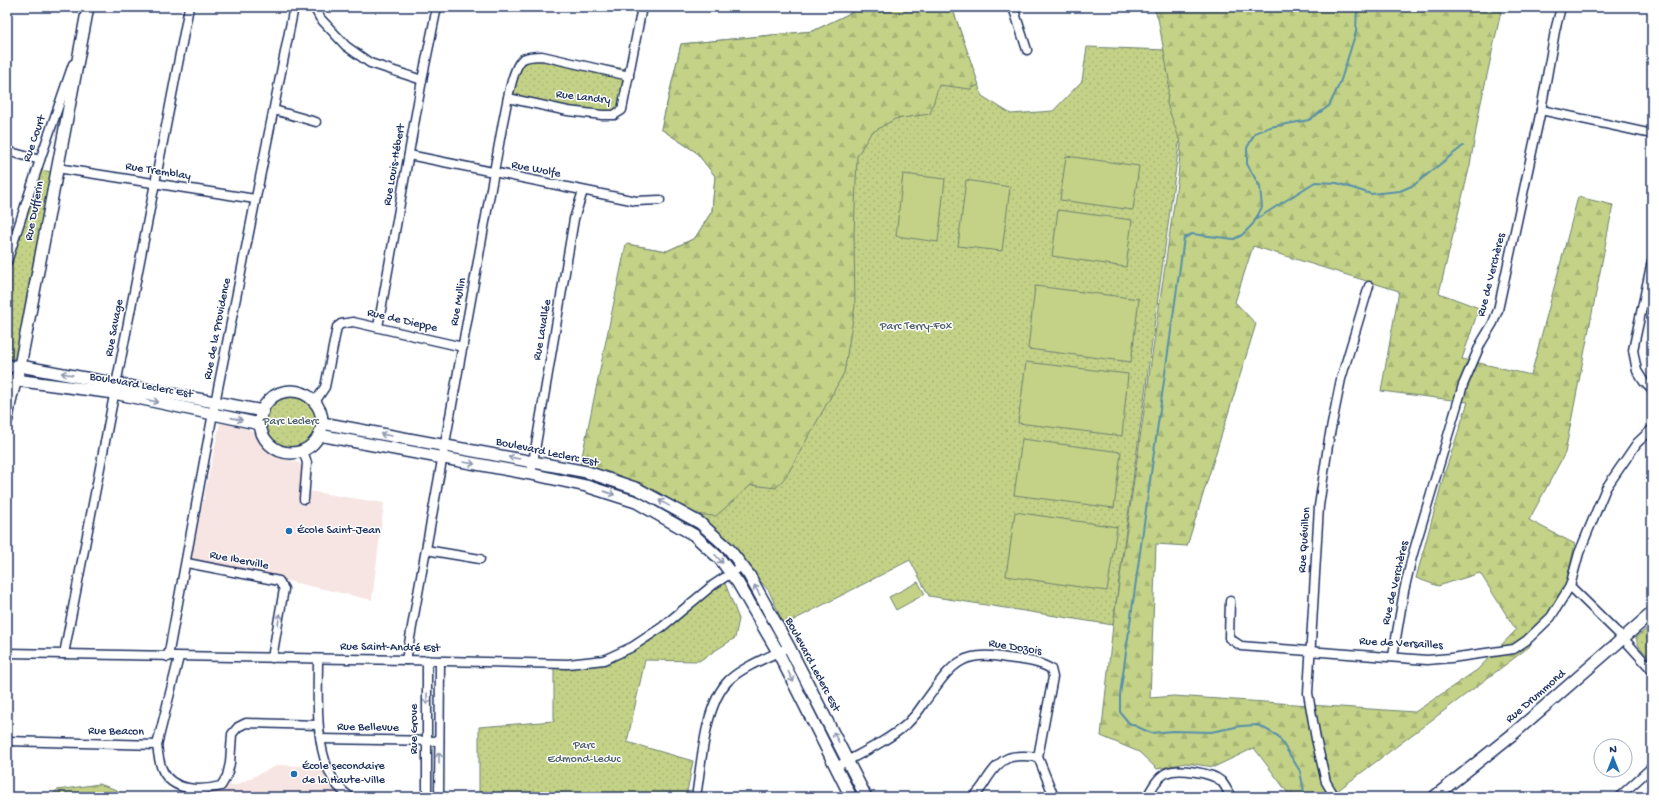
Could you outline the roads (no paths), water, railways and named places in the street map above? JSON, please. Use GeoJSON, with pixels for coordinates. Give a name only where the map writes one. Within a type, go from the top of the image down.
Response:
{"type":"FeatureCollection","features":[{"type":"Feature","properties":{"kind":"street","name":"Rue Dufferin"},"geometry":{"type":"LineString","coordinates":[[7,419],[11,380],[20,366],[79,46],[88,7]]}},
{"type":"Feature","properties":{"kind":"street","name":"Rue Savage"},"geometry":{"type":"LineString","coordinates":[[64,654],[188,7]]}},
{"type":"Feature","properties":{"kind":"street","name":"Rue de la Providence"},"geometry":{"type":"LineString","coordinates":[[168,657],[187,563],[214,408],[294,7]]}},
{"type":"Feature","properties":{"kind":"street"},"geometry":{"type":"LineString","coordinates":[[314,7],[320,18],[346,46],[370,63],[422,80]]}},
{"type":"Feature","properties":{"kind":"street","name":"Rue Louis-Hébert"},"geometry":{"type":"LineString","coordinates":[[378,327],[422,80],[437,7]]}},
{"type":"Feature","properties":{"kind":"street","name":"Rue Landry"},"geometry":{"type":"LineString","coordinates":[[508,98],[568,111],[614,115],[622,110],[642,7]]}},
{"type":"Feature","properties":{"kind":"street"},"geometry":{"type":"LineString","coordinates":[[1012,7],[1027,50]]}},
{"type":"Feature","properties":{"kind":"street","name":"Rue de Verchères"},"geometry":{"type":"LineString","coordinates":[[1393,656],[1404,591],[1412,557],[1463,385],[1481,343],[1493,323],[1498,310],[1561,7]]}},
{"type":"Feature","properties":{"kind":"street","name":"Rue Court"},"geometry":{"type":"LineString","coordinates":[[7,262],[79,46]]}},
{"type":"Feature","properties":{"kind":"street","name":"Rue Mullin"},"geometry":{"type":"LineString","coordinates":[[406,660],[508,98],[518,64],[530,56],[542,56],[629,76]]}},
{"type":"Feature","properties":{"kind":"street"},"geometry":{"type":"LineString","coordinates":[[274,110],[316,122]]}},
{"type":"Feature","properties":{"kind":"street"},"geometry":{"type":"LineString","coordinates":[[1540,110],[1652,134]]}},
{"type":"Feature","properties":{"kind":"street"},"geometry":{"type":"LineString","coordinates":[[7,151],[40,160]]}},
{"type":"Feature","properties":{"kind":"street","name":"Rue Wolfe"},"geometry":{"type":"LineString","coordinates":[[409,156],[636,201],[660,200]]}},
{"type":"Feature","properties":{"kind":"street","name":"Rue Tremblay"},"geometry":{"type":"LineString","coordinates":[[57,168],[255,199]]}},
{"type":"Feature","properties":{"kind":"street","name":"Rue Lavallée"},"geometry":{"type":"LineString","coordinates":[[531,474],[574,219],[583,191]]}},
{"type":"Feature","properties":{"kind":"street"},"geometry":{"type":"LineString","coordinates":[[1652,261],[1634,350],[1637,371],[1644,382],[1652,390]]}},
{"type":"Feature","properties":{"kind":"street","name":"Rue Quévillon"},"geometry":{"type":"LineString","coordinates":[[1336,797],[1326,782],[1308,694],[1319,506],[1329,439],[1341,379],[1369,286]]}},
{"type":"Feature","properties":{"kind":"street","name":"Rue de Dieppe"},"geometry":{"type":"LineString","coordinates":[[315,402],[325,387],[337,327],[341,324],[353,322],[463,347]]}},
{"type":"Feature","properties":{"kind":"street","name":"Boulevard Leclerc Est"},"geometry":{"type":"LineString","coordinates":[[7,366],[20,366],[115,388],[214,408],[260,424]]}},
{"type":"Feature","properties":{"kind":"street","name":"Boulevard Leclerc Est"},"geometry":{"type":"LineString","coordinates":[[11,380],[115,388]]}},
{"type":"Feature","properties":{"kind":"street"},"geometry":{"type":"LineString","coordinates":[[291,391],[299,392],[308,396],[315,402],[319,409],[322,423],[319,435],[315,442],[303,450],[292,453],[277,449],[266,439],[260,424],[263,410],[271,399],[282,393],[291,391]]}},
{"type":"Feature","properties":{"kind":"street","name":"Boulevard Leclerc Est"},"geometry":{"type":"LineString","coordinates":[[214,408],[263,410]]}},
{"type":"Feature","properties":{"kind":"street","name":"Boulevard Leclerc Est"},"geometry":{"type":"LineString","coordinates":[[322,423],[587,472],[638,489],[700,523],[729,549],[749,575],[789,647],[866,797]]}},
{"type":"Feature","properties":{"kind":"street","name":"Rue de Versailles"},"geometry":{"type":"LineString","coordinates":[[1230,601],[1229,638],[1241,646],[1393,656],[1427,660],[1514,649],[1528,640],[1551,617],[1570,586],[1579,553],[1606,488],[1637,443],[1652,429]]}},
{"type":"Feature","properties":{"kind":"street","name":"Boulevard Leclerc Est"},"geometry":{"type":"LineString","coordinates":[[319,435],[531,474],[586,486],[636,502],[694,535],[720,559],[738,583],[778,652],[851,797]]}},
{"type":"Feature","properties":{"kind":"street"},"geometry":{"type":"LineString","coordinates":[[303,450],[307,463],[304,499]]}},
{"type":"Feature","properties":{"kind":"street"},"geometry":{"type":"LineString","coordinates":[[586,486],[587,472]]}},
{"type":"Feature","properties":{"kind":"street"},"geometry":{"type":"LineString","coordinates":[[426,550],[480,558]]}},
{"type":"Feature","properties":{"kind":"street","name":"Rue Iberville"},"geometry":{"type":"LineString","coordinates":[[187,563],[279,581],[284,589],[272,658]]}},
{"type":"Feature","properties":{"kind":"street","name":"Rue Saint-André Est"},"geometry":{"type":"LineString","coordinates":[[7,653],[168,657],[427,660],[568,664],[604,660],[632,647],[662,627],[713,585],[742,566]]}},
{"type":"Feature","properties":{"kind":"street"},"geometry":{"type":"LineString","coordinates":[[1570,586],[1623,638],[1652,670]]}},
{"type":"Feature","properties":{"kind":"street","name":"Rue Drummond"},"geometry":{"type":"LineString","coordinates":[[1434,797],[1513,734],[1652,613]]}},
{"type":"Feature","properties":{"kind":"street"},"geometry":{"type":"LineString","coordinates":[[696,797],[708,719],[718,695],[730,680],[742,670],[789,647]]}},
{"type":"Feature","properties":{"kind":"street","name":"Rue Dozois"},"geometry":{"type":"LineString","coordinates":[[836,767],[908,724],[949,670],[964,659],[989,655],[1042,664],[1051,669],[1053,677],[1038,757]]}},
{"type":"Feature","properties":{"kind":"street","name":"Rue Beacon"},"geometry":{"type":"LineString","coordinates":[[7,741],[157,745],[179,657]]}},
{"type":"Feature","properties":{"kind":"street"},"geometry":{"type":"LineString","coordinates":[[318,659],[318,725],[326,767],[333,781],[350,797]]}},
{"type":"Feature","properties":{"kind":"street","name":"Rue Grove"},"geometry":{"type":"LineString","coordinates":[[427,660],[427,797]]}},
{"type":"Feature","properties":{"kind":"street","name":"Rue Grove"},"geometry":{"type":"LineString","coordinates":[[439,797],[440,661]]}},
{"type":"Feature","properties":{"kind":"street"},"geometry":{"type":"LineString","coordinates":[[157,745],[163,771],[173,783],[188,788],[210,788],[221,786],[227,776],[230,763],[232,734],[238,727],[246,723],[318,725]]}},
{"type":"Feature","properties":{"kind":"street","name":"Rue Bellevue"},"geometry":{"type":"LineString","coordinates":[[321,739],[439,741]]}},
{"type":"Feature","properties":{"kind":"street"},"geometry":{"type":"LineString","coordinates":[[973,797],[978,793],[996,766],[1006,758],[1020,755],[1038,757],[1054,797]]}},
{"type":"Feature","properties":{"kind":"street"},"geometry":{"type":"LineString","coordinates":[[1619,797],[1652,767]]}},
{"type":"Feature","properties":{"kind":"street"},"geometry":{"type":"LineString","coordinates":[[1147,797],[1153,784],[1167,772],[1180,771],[1208,774],[1221,781],[1231,797]]}},
{"type":"Feature","properties":{"kind":"waterway"},"geometry":{"type":"LineString","coordinates":[[1305,797],[1300,771],[1278,736],[1258,725],[1241,726],[1211,732],[1173,731],[1151,733],[1129,723],[1120,712],[1120,695],[1184,238],[1192,234],[1234,239],[1242,235],[1253,224],[1262,207],[1260,187],[1247,164],[1247,148],[1255,133],[1270,127],[1309,120],[1329,106],[1340,83],[1356,32],[1357,7]]}},
{"type":"Feature","properties":{"kind":"waterway"},"geometry":{"type":"LineString","coordinates":[[1255,220],[1315,182],[1337,183],[1371,194],[1400,191],[1414,185],[1463,146]]}},
{"type":"Feature","properties":{"kind":"place","name":"École Saint-Jean"},"geometry":{"type":"Point","coordinates":[289,531]}},
{"type":"Feature","properties":{"kind":"place","name":"École secondaire de la Haute-Ville"},"geometry":{"type":"Point","coordinates":[294,774]}},
{"type":"Feature","properties":{"kind":"park label","name":"Parc Terry-Fox"},"geometry":{"type":"Point","coordinates":[916,327]}},
{"type":"Feature","properties":{"kind":"park label","name":"Parc Leclerc"},"geometry":{"type":"Point","coordinates":[291,422]}},
{"type":"Feature","properties":{"kind":"park label","name":"Parc Edmond-Leduc"},"geometry":{"type":"Point","coordinates":[584,753]}}]}
